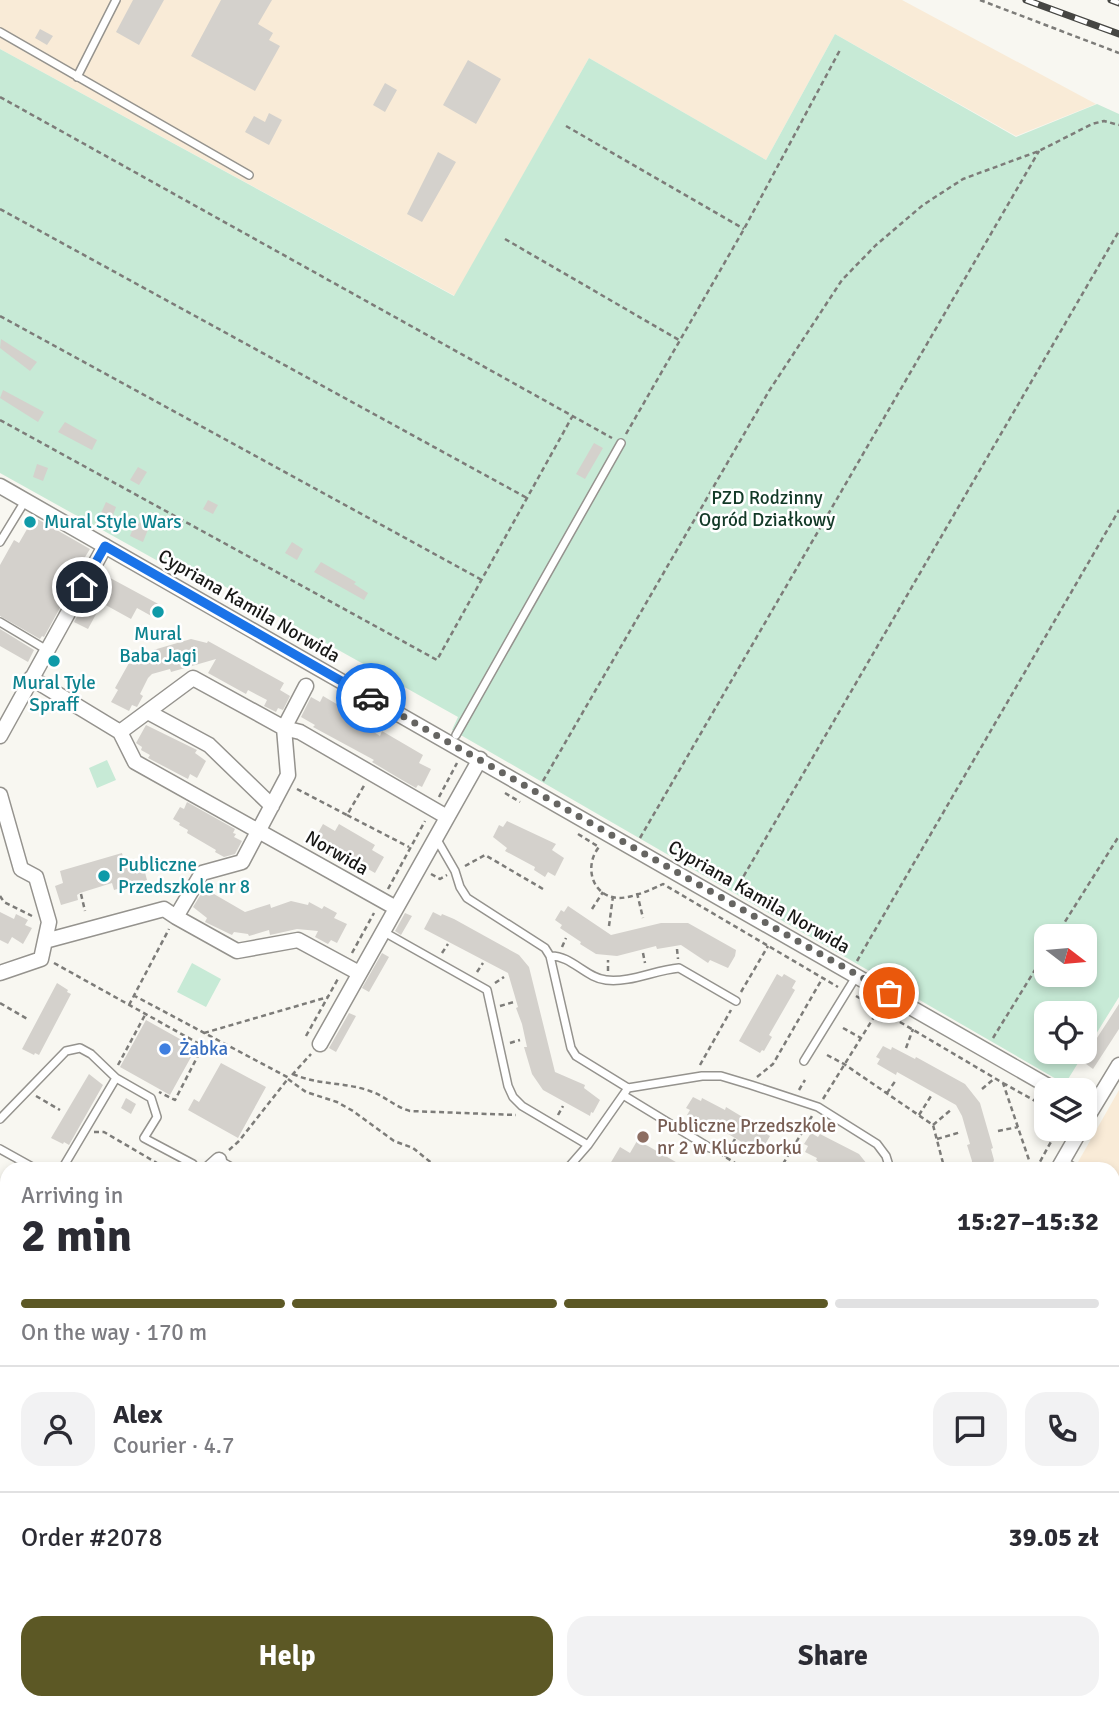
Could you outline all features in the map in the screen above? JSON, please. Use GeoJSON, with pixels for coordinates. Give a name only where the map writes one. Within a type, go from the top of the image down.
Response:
{"type":"FeatureCollection","features":[{"type":"Feature","properties":{"kind":"street","name":"Cypriana Kamila Norwida"},"geometry":{"type":"LineString","coordinates":[[0,486],[1034,1078]]}},
{"type":"Feature","properties":{"kind":"street"},"geometry":{"type":"LineString","coordinates":[[0,736],[105,546]]}},
{"type":"Feature","properties":{"kind":"street"},"geometry":{"type":"LineString","coordinates":[[31,678],[120,732],[193,678],[284,728],[300,732],[447,817]]}},
{"type":"Feature","properties":{"kind":"street"},"geometry":{"type":"LineString","coordinates":[[176,917],[202,873],[242,862],[288,775],[284,728],[306,687]]}},
{"type":"Feature","properties":{"kind":"street"},"geometry":{"type":"LineString","coordinates":[[148,712],[209,745],[272,806]]}},
{"type":"Feature","properties":{"kind":"street","name":"Norwida"},"geometry":{"type":"LineString","coordinates":[[120,732],[135,762],[396,908]]}},
{"type":"Feature","properties":{"kind":"street"},"geometry":{"type":"LineString","coordinates":[[320,1044],[480,760]]}},
{"type":"Feature","properties":{"kind":"street"},"geometry":{"type":"LineString","coordinates":[[0,795],[21,869],[36,877],[49,922],[41,959],[0,974]]}},
{"type":"Feature","properties":{"kind":"street"},"geometry":{"type":"LineString","coordinates":[[45,941],[164,909],[237,951],[298,940],[359,973]]}},
{"type":"Feature","properties":{"kind":"street"},"geometry":{"type":"LineString","coordinates":[[1097,1098],[1119,1065]]}},
{"type":"Feature","properties":{"kind":"street"},"geometry":{"type":"LineString","coordinates":[[1062,1162],[1074,1141]]}},
{"type":"Feature","properties":{"kind":"lane"},"geometry":{"type":"LineString","coordinates":[[78,77],[116,0]]}},
{"type":"Feature","properties":{"kind":"lane"},"geometry":{"type":"LineString","coordinates":[[0,32],[249,175]]}},
{"type":"Feature","properties":{"kind":"lane"},"geometry":{"type":"LineString","coordinates":[[456,735],[621,443]]}},
{"type":"Feature","properties":{"kind":"lane"},"geometry":{"type":"LineString","coordinates":[[0,542],[25,500]]}},
{"type":"Feature","properties":{"kind":"lane"},"geometry":{"type":"LineString","coordinates":[[0,622],[47,650]]}},
{"type":"Feature","properties":{"kind":"lane"},"geometry":{"type":"LineString","coordinates":[[436,838],[467,898],[545,948],[550,956],[571,1048],[576,1056],[710,1148]]}},
{"type":"Feature","properties":{"kind":"lane"},"geometry":{"type":"LineString","coordinates":[[383,931],[486,990],[508,1086],[513,1097],[522,1106],[588,1145]]}},
{"type":"Feature","properties":{"kind":"lane"},"geometry":{"type":"LineString","coordinates":[[550,956],[559,956],[606,981],[678,968],[736,1001]]}},
{"type":"Feature","properties":{"kind":"lane"},"geometry":{"type":"LineString","coordinates":[[804,1061],[847,991],[854,973]]}},
{"type":"Feature","properties":{"kind":"lane"},"geometry":{"type":"LineString","coordinates":[[0,1119],[66,1051],[80,1048],[91,1054],[116,1078],[151,1098],[157,1117],[144,1138],[189,1162]]}},
{"type":"Feature","properties":{"kind":"lane"},"geometry":{"type":"LineString","coordinates":[[573,1162],[625,1091],[702,1076],[721,1076],[818,1107],[877,1144],[888,1162]]}},
{"type":"Feature","properties":{"kind":"lane"},"geometry":{"type":"LineString","coordinates":[[66,1162],[116,1078]]}},
{"type":"Feature","properties":{"kind":"lane"},"geometry":{"type":"LineString","coordinates":[[0,1149],[23,1162]]}},
{"type":"Feature","properties":{"kind":"path"},"geometry":{"type":"LineString","coordinates":[[980,0],[1119,53]]}},
{"type":"Feature","properties":{"kind":"path"},"geometry":{"type":"LineString","coordinates":[[0,97],[621,443],[744,229],[839,50]]}},
{"type":"Feature","properties":{"kind":"path"},"geometry":{"type":"LineString","coordinates":[[537,792],[769,391],[842,280],[876,245],[923,205],[953,185],[998,164],[1039,151],[1092,124],[1104,121],[1119,125]]}},
{"type":"Feature","properties":{"kind":"path"},"geometry":{"type":"LineString","coordinates":[[566,126],[744,229]]}},
{"type":"Feature","properties":{"kind":"path"},"geometry":{"type":"LineString","coordinates":[[635,848],[1039,151]]}},
{"type":"Feature","properties":{"kind":"path"},"geometry":{"type":"LineString","coordinates":[[0,209],[527,498]]}},
{"type":"Feature","properties":{"kind":"path"},"geometry":{"type":"LineString","coordinates":[[729,902],[1119,231]]}},
{"type":"Feature","properties":{"kind":"path"},"geometry":{"type":"LineString","coordinates":[[506,239],[679,340]]}},
{"type":"Feature","properties":{"kind":"path"},"geometry":{"type":"LineString","coordinates":[[0,317],[482,580]]}},
{"type":"Feature","properties":{"kind":"path"},"geometry":{"type":"LineString","coordinates":[[0,420],[437,660],[573,417]]}},
{"type":"Feature","properties":{"kind":"path"},"geometry":{"type":"LineString","coordinates":[[854,973],[1119,510]]}},
{"type":"Feature","properties":{"kind":"path"},"geometry":{"type":"LineString","coordinates":[[347,815],[372,773]]}},
{"type":"Feature","properties":{"kind":"path"},"geometry":{"type":"LineString","coordinates":[[284,783],[410,848]]}},
{"type":"Feature","properties":{"kind":"path"},"geometry":{"type":"LineString","coordinates":[[500,790],[520,801]]}},
{"type":"Feature","properties":{"kind":"path"},"geometry":{"type":"LineString","coordinates":[[572,831],[599,847],[590,865],[590,877],[603,892],[618,898],[663,884],[1034,1100]]}},
{"type":"Feature","properties":{"kind":"path"},"geometry":{"type":"LineString","coordinates":[[1064,924],[1119,836]]}},
{"type":"Feature","properties":{"kind":"path"},"geometry":{"type":"LineString","coordinates":[[419,867],[440,879],[485,855],[542,890]]}},
{"type":"Feature","properties":{"kind":"path"},"geometry":{"type":"LineString","coordinates":[[592,909],[603,892]]}},
{"type":"Feature","properties":{"kind":"path"},"geometry":{"type":"LineString","coordinates":[[637,893],[643,918]]}},
{"type":"Feature","properties":{"kind":"path"},"geometry":{"type":"LineString","coordinates":[[81,894],[85,911]]}},
{"type":"Feature","properties":{"kind":"path"},"geometry":{"type":"LineString","coordinates":[[0,896],[4,902],[33,916]]}},
{"type":"Feature","properties":{"kind":"path"},"geometry":{"type":"LineString","coordinates":[[609,926],[613,896]]}},
{"type":"Feature","properties":{"kind":"path"},"geometry":{"type":"LineString","coordinates":[[129,1005],[176,917]]}},
{"type":"Feature","properties":{"kind":"path"},"geometry":{"type":"LineString","coordinates":[[41,959],[54,963],[203,1046],[175,1100],[151,1087]]}},
{"type":"Feature","properties":{"kind":"path"},"geometry":{"type":"LineString","coordinates":[[985,1050],[1034,971]]}},
{"type":"Feature","properties":{"kind":"path"},"geometry":{"type":"LineString","coordinates":[[749,1084],[773,1064],[822,979]]}},
{"type":"Feature","properties":{"kind":"path"},"geometry":{"type":"LineString","coordinates":[[784,1162],[889,993]]}},
{"type":"Feature","properties":{"kind":"path"},"geometry":{"type":"LineString","coordinates":[[134,995],[288,1079],[306,1092],[353,1111],[394,1141],[420,1153],[431,1162]]}},
{"type":"Feature","properties":{"kind":"path"},"geometry":{"type":"LineString","coordinates":[[204,1033],[328,997]]}},
{"type":"Feature","properties":{"kind":"path"},"geometry":{"type":"LineString","coordinates":[[0,1003],[29,1020]]}},
{"type":"Feature","properties":{"kind":"path"},"geometry":{"type":"LineString","coordinates":[[116,1069],[145,1015]]}},
{"type":"Feature","properties":{"kind":"path"},"geometry":{"type":"LineString","coordinates":[[843,1028],[861,1038]]}},
{"type":"Feature","properties":{"kind":"path"},"geometry":{"type":"LineString","coordinates":[[906,1048],[913,1029]]}},
{"type":"Feature","properties":{"kind":"path"},"geometry":{"type":"LineString","coordinates":[[216,1162],[239,1141],[292,1074],[320,1044]]}},
{"type":"Feature","properties":{"kind":"path"},"geometry":{"type":"LineString","coordinates":[[827,1055],[933,1125],[943,1162]]}},
{"type":"Feature","properties":{"kind":"path"},"geometry":{"type":"LineString","coordinates":[[292,1074],[305,1080],[374,1092],[397,1108],[411,1111],[527,1116],[536,1114]]}},
{"type":"Feature","properties":{"kind":"path"},"geometry":{"type":"LineString","coordinates":[[982,1089],[995,1078]]}},
{"type":"Feature","properties":{"kind":"path"},"geometry":{"type":"LineString","coordinates":[[887,1093],[896,1080]]}},
{"type":"Feature","properties":{"kind":"path"},"geometry":{"type":"LineString","coordinates":[[1003,1083],[1031,1162]]}},
{"type":"Feature","properties":{"kind":"path"},"geometry":{"type":"LineString","coordinates":[[27,1091],[60,1110]]}},
{"type":"Feature","properties":{"kind":"path"},"geometry":{"type":"LineString","coordinates":[[919,1115],[931,1096]]}},
{"type":"Feature","properties":{"kind":"path"},"geometry":{"type":"LineString","coordinates":[[933,1125],[952,1109]]}},
{"type":"Feature","properties":{"kind":"path"},"geometry":{"type":"LineString","coordinates":[[998,1131],[1018,1127]]}},
{"type":"Feature","properties":{"kind":"path"},"geometry":{"type":"LineString","coordinates":[[84,1131],[104,1132],[155,1162]]}},
{"type":"Feature","properties":{"kind":"path"},"geometry":{"type":"LineString","coordinates":[[937,1139],[961,1132]]}},
{"type":"Feature","properties":{"kind":"path"},"geometry":{"type":"LineString","coordinates":[[725,1157],[735,1139]]}},
{"type":"Feature","properties":{"kind":"path"},"geometry":{"type":"LineString","coordinates":[[1038,1162],[1051,1141]]}},
{"type":"Feature","properties":{"kind":"path"},"geometry":{"type":"LineString","coordinates":[[710,1148],[733,1162]]}},
{"type":"Feature","properties":{"kind":"shaded area"},"geometry":{"type":"Polygon","coordinates":[[[0,0],[902,0],[1096,104],[1016,136],[835,34],[766,160],[589,58],[455,296],[0,49],[0,0]]]}},
{"type":"Feature","properties":{"kind":"shaded area"},"geometry":{"type":"Polygon","coordinates":[[[1119,1090],[1119,1162],[1078,1162],[1090,1141],[1097,1141],[1097,1129],[1119,1090]]]}},
{"type":"Feature","properties":{"kind":"green space","name":"PZD Rodzinny Ogród Działkowy"},"geometry":{"type":"Polygon","coordinates":[[[835,34],[1016,137],[1097,104],[1119,114],[1119,997],[1097,1033],[1097,1001],[1034,1001],[1034,1064],[1078,1064],[1069,1078],[1055,1078],[452,730],[458,717],[215,581],[210,590],[0,473],[0,49],[454,296],[589,58],[766,160],[835,34]]]}},
{"type":"Feature","properties":{"kind":"green space"},"geometry":{"type":"Polygon","coordinates":[[[107,760],[116,780],[97,788],[89,768],[107,760]]]}},
{"type":"Feature","properties":{"kind":"green space"},"geometry":{"type":"Polygon","coordinates":[[[192,963],[221,979],[206,1007],[177,992],[192,963]]]}},
{"type":"Feature","properties":{"kind":"building"},"geometry":{"type":"Polygon","coordinates":[[[133,0],[164,0],[139,45],[116,32],[133,0]]]}},
{"type":"Feature","properties":{"kind":"building"},"geometry":{"type":"Polygon","coordinates":[[[221,0],[272,0],[258,24],[273,33],[269,40],[280,46],[255,91],[191,56],[221,0]]]}},
{"type":"Feature","properties":{"kind":"building"},"geometry":{"type":"Polygon","coordinates":[[[40,29],[53,36],[47,45],[35,38],[40,29]]]}},
{"type":"Feature","properties":{"kind":"building"},"geometry":{"type":"Polygon","coordinates":[[[468,60],[501,79],[476,124],[443,105],[468,60]]]}},
{"type":"Feature","properties":{"kind":"building"},"geometry":{"type":"Polygon","coordinates":[[[385,83],[397,90],[385,112],[373,105],[385,83]]]}},
{"type":"Feature","properties":{"kind":"building"},"geometry":{"type":"Polygon","coordinates":[[[269,113],[282,120],[269,145],[245,132],[254,116],[265,122],[269,113]]]}},
{"type":"Feature","properties":{"kind":"building"},"geometry":{"type":"Polygon","coordinates":[[[438,152],[456,162],[422,222],[407,214],[438,152]]]}},
{"type":"Feature","properties":{"kind":"building"},"geometry":{"type":"Polygon","coordinates":[[[1,339],[37,362],[30,371],[0,348],[1,339]]]}},
{"type":"Feature","properties":{"kind":"building"},"geometry":{"type":"Polygon","coordinates":[[[3,390],[44,412],[38,422],[0,398],[3,390]]]}},
{"type":"Feature","properties":{"kind":"building"},"geometry":{"type":"Polygon","coordinates":[[[65,422],[97,440],[92,450],[58,432],[65,422]]]}},
{"type":"Feature","properties":{"kind":"building"},"geometry":{"type":"Polygon","coordinates":[[[594,443],[603,448],[585,479],[576,474],[594,443]]]}},
{"type":"Feature","properties":{"kind":"building"},"geometry":{"type":"Polygon","coordinates":[[[37,464],[48,468],[43,481],[33,477],[37,464]]]}},
{"type":"Feature","properties":{"kind":"building"},"geometry":{"type":"Polygon","coordinates":[[[138,467],[147,472],[139,485],[130,480],[138,467]]]}},
{"type":"Feature","properties":{"kind":"building"},"geometry":{"type":"Polygon","coordinates":[[[208,500],[218,505],[213,514],[203,509],[208,500]]]}},
{"type":"Feature","properties":{"kind":"building"},"geometry":{"type":"Polygon","coordinates":[[[106,502],[116,507],[112,518],[101,513],[106,502]]]}},
{"type":"Feature","properties":{"kind":"building"},"geometry":{"type":"Polygon","coordinates":[[[34,517],[90,549],[44,637],[40,639],[0,616],[0,565],[14,540],[19,543],[34,517]]]}},
{"type":"Feature","properties":{"kind":"building"},"geometry":{"type":"Polygon","coordinates":[[[136,521],[149,527],[143,542],[130,536],[136,521]]]}},
{"type":"Feature","properties":{"kind":"building"},"geometry":{"type":"Polygon","coordinates":[[[292,542],[303,549],[297,560],[285,553],[292,542]]]}},
{"type":"Feature","properties":{"kind":"building"},"geometry":{"type":"Polygon","coordinates":[[[321,562],[356,582],[354,584],[368,593],[364,600],[314,572],[321,562]]]}},
{"type":"Feature","properties":{"kind":"building"},"geometry":{"type":"Polygon","coordinates":[[[101,573],[162,606],[155,618],[137,608],[131,619],[102,603],[88,629],[74,622],[101,573]]]}},
{"type":"Feature","properties":{"kind":"building"},"geometry":{"type":"Polygon","coordinates":[[[0,629],[34,650],[28,662],[0,646],[0,629]]]}},
{"type":"Feature","properties":{"kind":"building"},"geometry":{"type":"Polygon","coordinates":[[[191,639],[207,643],[208,641],[284,683],[280,690],[290,696],[283,710],[278,708],[276,712],[264,706],[267,700],[248,690],[246,694],[208,673],[216,659],[171,672],[170,669],[152,674],[140,694],[143,696],[137,707],[132,705],[129,711],[111,702],[118,690],[115,688],[129,663],[143,653],[191,639]]]}},
{"type":"Feature","properties":{"kind":"building"},"geometry":{"type":"Polygon","coordinates":[[[323,696],[364,720],[362,724],[380,736],[382,731],[423,755],[419,763],[431,769],[422,787],[418,785],[416,788],[402,780],[372,762],[374,760],[313,727],[315,725],[301,717],[311,697],[320,702],[323,696]]]}},
{"type":"Feature","properties":{"kind":"building"},"geometry":{"type":"Polygon","coordinates":[[[146,725],[197,750],[195,753],[206,761],[197,778],[190,774],[188,779],[148,758],[150,755],[136,743],[146,725]]]}},
{"type":"Feature","properties":{"kind":"building"},"geometry":{"type":"Polygon","coordinates":[[[187,802],[235,829],[234,837],[242,841],[235,854],[224,857],[215,852],[216,850],[187,833],[188,830],[173,819],[180,807],[184,809],[187,802]]]}},
{"type":"Feature","properties":{"kind":"building"},"geometry":{"type":"Polygon","coordinates":[[[507,821],[556,844],[552,850],[564,858],[555,876],[548,872],[545,877],[534,870],[535,867],[505,851],[507,848],[493,837],[499,825],[503,827],[507,821]]]}},
{"type":"Feature","properties":{"kind":"building"},"geometry":{"type":"Polygon","coordinates":[[[323,824],[335,831],[339,824],[375,845],[372,850],[384,857],[375,873],[368,869],[366,874],[354,867],[356,864],[332,851],[330,856],[318,849],[320,844],[314,840],[323,824]]]}},
{"type":"Feature","properties":{"kind":"building","name":"Publiczne Przedszkole nr 8"},"geometry":{"type":"Polygon","coordinates":[[[122,853],[125,865],[142,861],[147,880],[114,890],[112,883],[80,893],[77,895],[78,900],[61,905],[55,886],[63,883],[60,871],[122,853]]]}},
{"type":"Feature","properties":{"kind":"building"},"geometry":{"type":"Polygon","coordinates":[[[207,890],[245,912],[270,904],[271,908],[291,901],[308,905],[309,902],[337,913],[334,918],[347,924],[337,943],[331,940],[328,944],[315,937],[318,931],[297,929],[270,935],[269,930],[249,936],[234,932],[232,935],[205,922],[207,918],[193,907],[207,890]]]}},
{"type":"Feature","properties":{"kind":"building"},"geometry":{"type":"Polygon","coordinates":[[[568,906],[611,935],[661,923],[688,923],[736,950],[735,956],[728,968],[710,960],[708,963],[681,945],[657,949],[656,946],[617,956],[596,954],[560,928],[562,925],[555,920],[561,910],[564,912],[568,906]]]}},
{"type":"Feature","properties":{"kind":"building"},"geometry":{"type":"Polygon","coordinates":[[[0,912],[14,919],[16,914],[28,920],[25,925],[32,928],[23,944],[12,937],[8,944],[0,940],[0,912]]]}},
{"type":"Feature","properties":{"kind":"building"},"geometry":{"type":"Polygon","coordinates":[[[433,912],[454,919],[519,955],[529,967],[555,1072],[585,1085],[584,1088],[600,1100],[590,1116],[543,1090],[532,1074],[508,973],[424,929],[433,912]]]}},
{"type":"Feature","properties":{"kind":"building"},"geometry":{"type":"Polygon","coordinates":[[[405,913],[412,916],[401,935],[395,931],[405,913]]]}},
{"type":"Feature","properties":{"kind":"building"},"geometry":{"type":"Polygon","coordinates":[[[382,953],[389,957],[369,992],[362,988],[382,953]]]}},
{"type":"Feature","properties":{"kind":"building"},"geometry":{"type":"Polygon","coordinates":[[[777,974],[782,977],[784,974],[796,981],[792,988],[795,990],[769,1035],[772,1037],[760,1053],[739,1041],[777,974]]]}},
{"type":"Feature","properties":{"kind":"building"},"geometry":{"type":"Polygon","coordinates":[[[57,983],[71,994],[39,1055],[34,1055],[22,1049],[57,983]]]}},
{"type":"Feature","properties":{"kind":"building"},"geometry":{"type":"Polygon","coordinates":[[[1119,1004],[1119,1029],[1097,1063],[1097,1038],[1119,1004]]]}},
{"type":"Feature","properties":{"kind":"building"},"geometry":{"type":"Polygon","coordinates":[[[349,1013],[356,1016],[336,1052],[329,1048],[349,1013]]]}},
{"type":"Feature","properties":{"kind":"building"},"geometry":{"type":"Polygon","coordinates":[[[146,1020],[196,1048],[170,1095],[120,1067],[146,1020]]]}},
{"type":"Feature","properties":{"kind":"building"},"geometry":{"type":"Polygon","coordinates":[[[883,1046],[891,1050],[892,1047],[965,1084],[980,1103],[993,1148],[993,1162],[972,1162],[967,1145],[970,1144],[956,1105],[897,1072],[896,1075],[877,1064],[880,1059],[876,1057],[883,1046]]]}},
{"type":"Feature","properties":{"kind":"building"},"geometry":{"type":"Polygon","coordinates":[[[221,1063],[266,1087],[238,1138],[188,1110],[194,1099],[199,1102],[221,1063]]]}},
{"type":"Feature","properties":{"kind":"building"},"geometry":{"type":"Polygon","coordinates":[[[89,1074],[103,1085],[69,1145],[64,1142],[63,1144],[51,1138],[89,1074]]]}},
{"type":"Feature","properties":{"kind":"building"},"geometry":{"type":"Polygon","coordinates":[[[693,1097],[701,1101],[702,1098],[725,1110],[726,1107],[764,1130],[763,1132],[770,1136],[763,1148],[759,1152],[723,1131],[707,1123],[706,1126],[687,1115],[690,1110],[686,1108],[693,1097]]]}},
{"type":"Feature","properties":{"kind":"building"},"geometry":{"type":"Polygon","coordinates":[[[126,1098],[136,1104],[131,1114],[121,1108],[126,1098]]]}},
{"type":"Feature","properties":{"kind":"building"},"geometry":{"type":"Polygon","coordinates":[[[811,1133],[818,1137],[820,1134],[859,1154],[865,1162],[818,1162],[817,1158],[805,1152],[808,1146],[804,1144],[811,1133]]]}},
{"type":"Feature","properties":{"kind":"building"},"geometry":{"type":"Polygon","coordinates":[[[637,1141],[676,1162],[611,1162],[620,1147],[630,1153],[637,1141]]]}},
{"type":"Feature","properties":{"kind":"railway"},"geometry":{"type":"LineString","coordinates":[[1026,0],[1119,34]]}},
{"type":"Feature","properties":{"kind":"railway"},"geometry":{"type":"LineString","coordinates":[[1111,0],[1119,3]]}},
{"type":"Feature","properties":{"kind":"way so far"},"geometry":{"type":"LineString","coordinates":[[371,698],[889,993]]}},
{"type":"Feature","properties":{"kind":"place","name":"Mural Style Wars"},"geometry":{"type":"Point","coordinates":[30,522]}},
{"type":"Feature","properties":{"kind":"place","name":"Mural Baba Jagi"},"geometry":{"type":"Point","coordinates":[158,612]}},
{"type":"Feature","properties":{"kind":"place","name":"Mural Tyle Spraff"},"geometry":{"type":"Point","coordinates":[54,661]}},
{"type":"Feature","properties":{"kind":"place","name":"Publiczne Przedszkole nr 8"},"geometry":{"type":"Point","coordinates":[104,876]}},
{"type":"Feature","properties":{"kind":"place","name":"Żabka"},"geometry":{"type":"Point","coordinates":[165,1049]}},
{"type":"Feature","properties":{"kind":"place","name":"Publiczne Przedszkole nr 2 w Kluczborku"},"geometry":{"type":"Point","coordinates":[643,1137]}},
{"type":"Feature","properties":{"kind":"route"},"geometry":{"type":"LineString","coordinates":[[82,587],[105,546],[371,698]]}}]}
